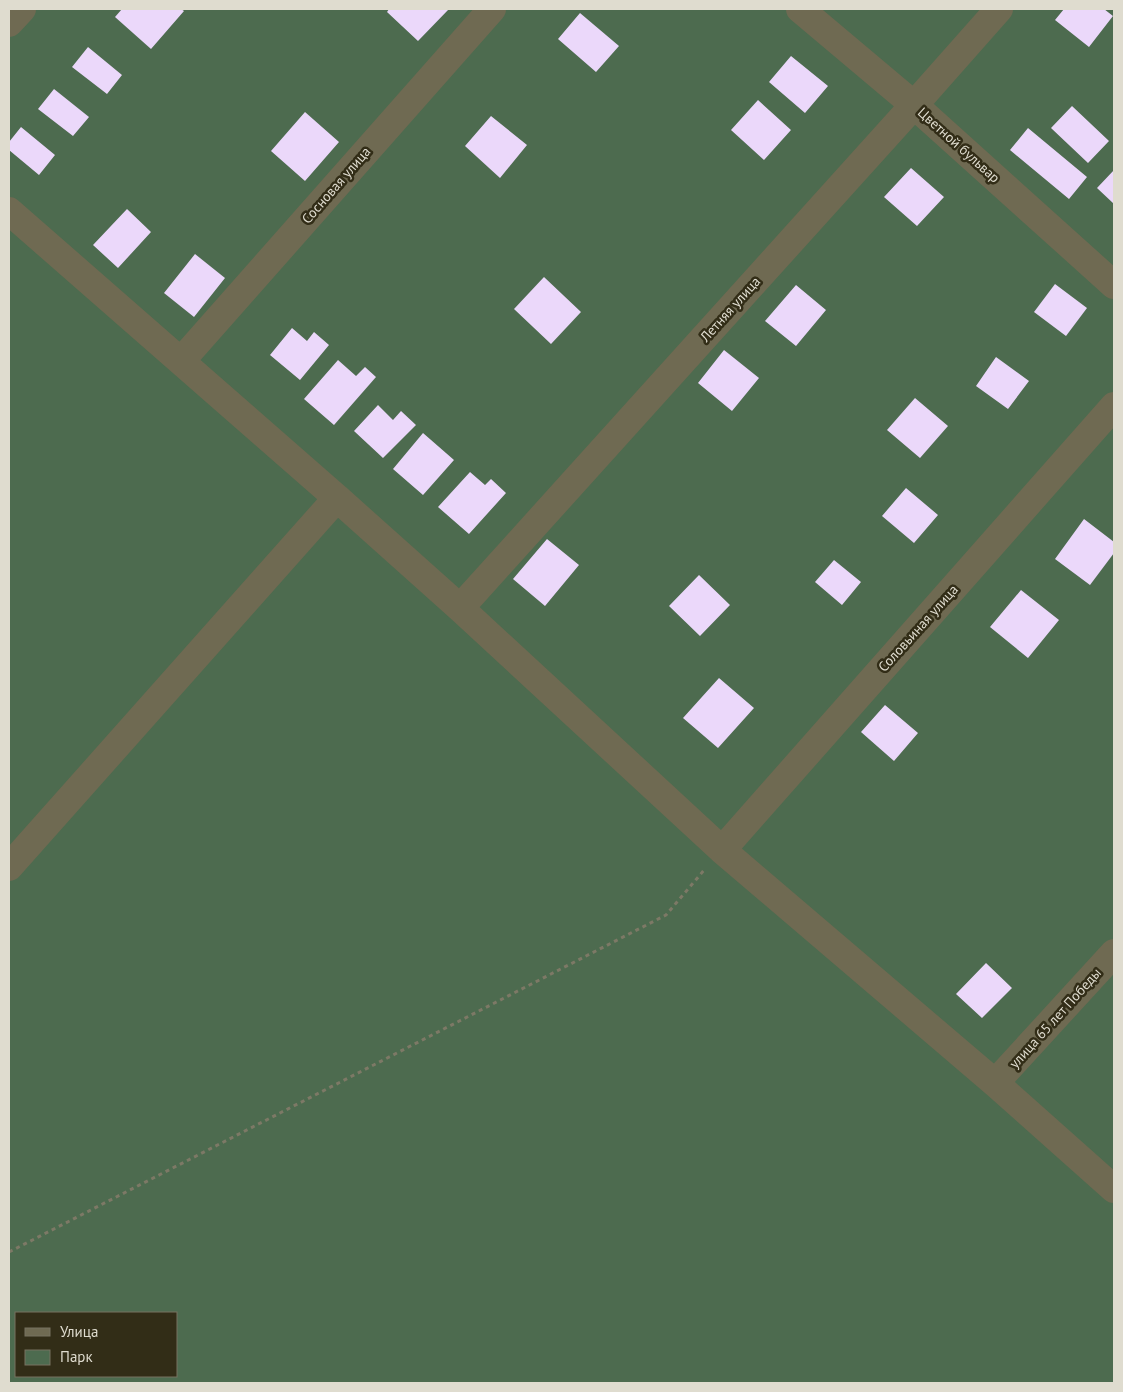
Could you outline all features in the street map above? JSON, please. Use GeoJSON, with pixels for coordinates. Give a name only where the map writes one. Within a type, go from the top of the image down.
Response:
{"type":"FeatureCollection","features":[{"type":"Feature","properties":{"kind":"street"},"geometry":{"type":"LineString","coordinates":[[9,23],[22,9]]}},
{"type":"Feature","properties":{"kind":"street","name":"Сосновая улица"},"geometry":{"type":"LineString","coordinates":[[181,361],[492,9]]}},
{"type":"Feature","properties":{"kind":"street","name":"Цветной бульвар"},"geometry":{"type":"LineString","coordinates":[[800,9],[914,105],[1114,285]]}},
{"type":"Feature","properties":{"kind":"street","name":"Летняя улица"},"geometry":{"type":"LineString","coordinates":[[460,608],[999,9]]}},
{"type":"Feature","properties":{"kind":"street"},"geometry":{"type":"LineString","coordinates":[[9,211],[460,608],[722,850],[995,1084],[1114,1189]]}},
{"type":"Feature","properties":{"kind":"street","name":"Соловьиная улица"},"geometry":{"type":"LineString","coordinates":[[722,850],[1114,406]]}},
{"type":"Feature","properties":{"kind":"street"},"geometry":{"type":"LineString","coordinates":[[9,868],[337,498]]}},
{"type":"Feature","properties":{"kind":"street","name":"улица 65 лет Победы"},"geometry":{"type":"LineString","coordinates":[[995,1084],[1114,953]]}},
{"type":"Feature","properties":{"kind":"path"},"geometry":{"type":"LineString","coordinates":[[9,1252],[666,915],[722,850]]}},
{"type":"Feature","properties":{"kind":"green space"},"geometry":{"type":"Polygon","coordinates":[[[9,9],[1114,9],[1114,1383],[9,1383],[9,9]]]}},
{"type":"Feature","properties":{"kind":"building"},"geometry":{"type":"Polygon","coordinates":[[[122,9],[181,9],[184,11],[151,49],[115,17],[122,9]]]}},
{"type":"Feature","properties":{"kind":"building"},"geometry":{"type":"Polygon","coordinates":[[[389,9],[449,9],[418,41],[387,12],[389,9]]]}},
{"type":"Feature","properties":{"kind":"building"},"geometry":{"type":"Polygon","coordinates":[[[1064,9],[1104,9],[1113,16],[1089,47],[1055,20],[1064,9]]]}},
{"type":"Feature","properties":{"kind":"building"},"geometry":{"type":"Polygon","coordinates":[[[580,13],[619,46],[596,72],[558,39],[580,13]]]}},
{"type":"Feature","properties":{"kind":"building"},"geometry":{"type":"Polygon","coordinates":[[[88,47],[122,75],[107,94],[72,67],[88,47]]]}},
{"type":"Feature","properties":{"kind":"building"},"geometry":{"type":"Polygon","coordinates":[[[791,56],[828,86],[805,113],[769,82],[791,56]]]}},
{"type":"Feature","properties":{"kind":"building"},"geometry":{"type":"Polygon","coordinates":[[[54,89],[89,117],[73,136],[38,109],[54,89]]]}},
{"type":"Feature","properties":{"kind":"building"},"geometry":{"type":"Polygon","coordinates":[[[758,100],[791,130],[764,160],[731,130],[758,100]]]}},
{"type":"Feature","properties":{"kind":"building"},"geometry":{"type":"Polygon","coordinates":[[[1072,106],[1109,141],[1088,163],[1051,128],[1072,106]]]}},
{"type":"Feature","properties":{"kind":"building"},"geometry":{"type":"Polygon","coordinates":[[[305,112],[339,142],[305,181],[271,151],[305,112]]]}},
{"type":"Feature","properties":{"kind":"building"},"geometry":{"type":"Polygon","coordinates":[[[491,116],[527,145],[500,178],[465,146],[491,116]]]}},
{"type":"Feature","properties":{"kind":"building"},"geometry":{"type":"Polygon","coordinates":[[[21,127],[55,155],[39,175],[9,150],[9,142],[21,127]]]}},
{"type":"Feature","properties":{"kind":"building"},"geometry":{"type":"Polygon","coordinates":[[[1028,128],[1087,177],[1069,199],[1010,150],[1028,128]]]}},
{"type":"Feature","properties":{"kind":"building"},"geometry":{"type":"Polygon","coordinates":[[[911,168],[944,197],[917,226],[884,197],[911,168]]]}},
{"type":"Feature","properties":{"kind":"building"},"geometry":{"type":"Polygon","coordinates":[[[1114,170],[1114,204],[1097,188],[1114,170]]]}},
{"type":"Feature","properties":{"kind":"building"},"geometry":{"type":"Polygon","coordinates":[[[127,209],[151,232],[118,268],[93,245],[127,209]]]}},
{"type":"Feature","properties":{"kind":"building"},"geometry":{"type":"Polygon","coordinates":[[[195,254],[225,278],[194,317],[164,293],[195,254]]]}},
{"type":"Feature","properties":{"kind":"building"},"geometry":{"type":"Polygon","coordinates":[[[544,277],[581,312],[551,344],[514,309],[544,277]]]}},
{"type":"Feature","properties":{"kind":"building"},"geometry":{"type":"Polygon","coordinates":[[[1055,284],[1087,308],[1066,336],[1034,312],[1055,284]]]}},
{"type":"Feature","properties":{"kind":"building"},"geometry":{"type":"Polygon","coordinates":[[[796,285],[826,310],[796,346],[765,321],[796,285]]]}},
{"type":"Feature","properties":{"kind":"building"},"geometry":{"type":"Polygon","coordinates":[[[292,328],[307,341],[314,332],[329,345],[300,380],[270,355],[292,328]]]}},
{"type":"Feature","properties":{"kind":"building"},"geometry":{"type":"Polygon","coordinates":[[[724,350],[759,378],[732,411],[698,383],[724,350]]]}},
{"type":"Feature","properties":{"kind":"building"},"geometry":{"type":"Polygon","coordinates":[[[996,357],[1029,381],[1008,409],[976,386],[996,357]]]}},
{"type":"Feature","properties":{"kind":"building"},"geometry":{"type":"Polygon","coordinates":[[[338,360],[356,376],[365,367],[376,377],[334,425],[304,399],[338,360]]]}},
{"type":"Feature","properties":{"kind":"building"},"geometry":{"type":"Polygon","coordinates":[[[915,398],[948,426],[920,458],[887,430],[915,398]]]}},
{"type":"Feature","properties":{"kind":"building"},"geometry":{"type":"Polygon","coordinates":[[[378,405],[393,420],[401,411],[416,425],[383,458],[354,431],[378,405]]]}},
{"type":"Feature","properties":{"kind":"building"},"geometry":{"type":"Polygon","coordinates":[[[423,433],[454,460],[423,495],[393,469],[423,433]]]}},
{"type":"Feature","properties":{"kind":"building"},"geometry":{"type":"Polygon","coordinates":[[[470,472],[485,485],[491,479],[506,493],[469,534],[438,507],[470,472]]]}},
{"type":"Feature","properties":{"kind":"building"},"geometry":{"type":"Polygon","coordinates":[[[906,488],[938,515],[914,543],[882,516],[906,488]]]}},
{"type":"Feature","properties":{"kind":"building"},"geometry":{"type":"Polygon","coordinates":[[[1084,519],[1114,542],[1114,553],[1090,585],[1055,559],[1084,519]]]}},
{"type":"Feature","properties":{"kind":"building"},"geometry":{"type":"Polygon","coordinates":[[[547,539],[579,565],[545,606],[513,579],[547,539]]]}},
{"type":"Feature","properties":{"kind":"building"},"geometry":{"type":"Polygon","coordinates":[[[834,560],[861,582],[842,605],[815,582],[834,560]]]}},
{"type":"Feature","properties":{"kind":"building"},"geometry":{"type":"Polygon","coordinates":[[[699,575],[730,605],[700,636],[669,606],[699,575]]]}},
{"type":"Feature","properties":{"kind":"building"},"geometry":{"type":"Polygon","coordinates":[[[1021,590],[1059,620],[1028,658],[990,627],[1021,590]]]}},
{"type":"Feature","properties":{"kind":"building"},"geometry":{"type":"Polygon","coordinates":[[[719,678],[754,708],[718,748],[683,718],[719,678]]]}},
{"type":"Feature","properties":{"kind":"building"},"geometry":{"type":"Polygon","coordinates":[[[885,705],[918,733],[894,761],[861,732],[885,705]]]}},
{"type":"Feature","properties":{"kind":"building"},"geometry":{"type":"Polygon","coordinates":[[[986,963],[1012,988],[982,1018],[956,994],[986,963]]]}}]}
